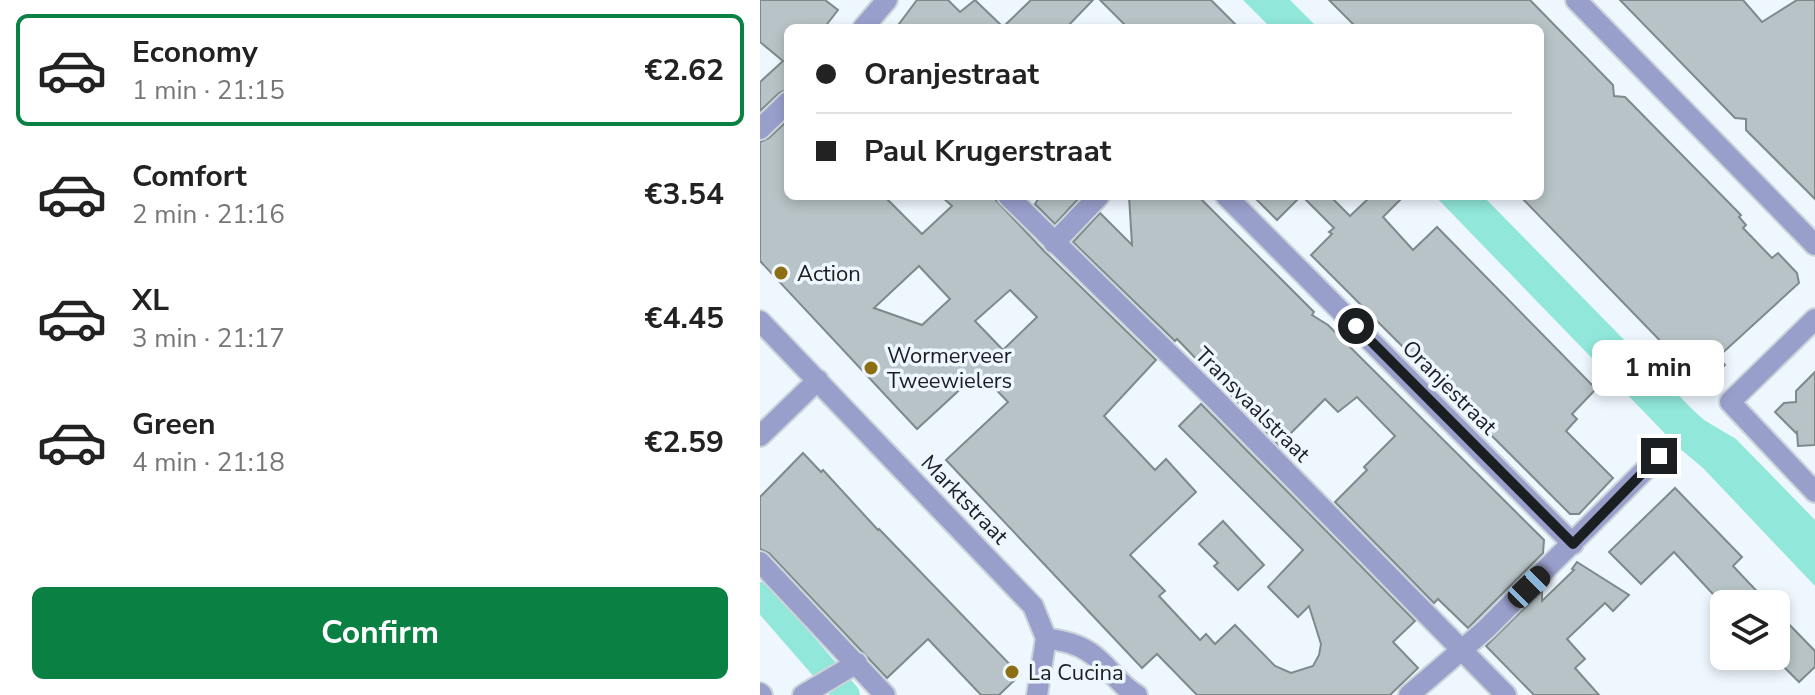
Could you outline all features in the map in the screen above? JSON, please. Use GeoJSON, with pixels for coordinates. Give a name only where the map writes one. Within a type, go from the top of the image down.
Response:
{"type":"FeatureCollection","features":[{"type":"Feature","properties":{"kind":"street"},"geometry":{"type":"LineString","coordinates":[[866,24],[887,0]]}},
{"type":"Feature","properties":{"kind":"street"},"geometry":{"type":"LineString","coordinates":[[1576,0],[1815,245]]}},
{"type":"Feature","properties":{"kind":"street"},"geometry":{"type":"LineString","coordinates":[[760,129],[784,106]]}},
{"type":"Feature","properties":{"kind":"street","name":"Transvaalstraat"},"geometry":{"type":"LineString","coordinates":[[1012,200],[1212,396],[1506,695]]}},
{"type":"Feature","properties":{"kind":"street"},"geometry":{"type":"LineString","coordinates":[[1054,243],[1095,200]]}},
{"type":"Feature","properties":{"kind":"street","name":"Oranjestraat"},"geometry":{"type":"LineString","coordinates":[[1230,200],[1573,544]]}},
{"type":"Feature","properties":{"kind":"street"},"geometry":{"type":"LineString","coordinates":[[1815,319],[1730,402],[1815,492]]}},
{"type":"Feature","properties":{"kind":"street","name":"Marktstraat"},"geometry":{"type":"LineString","coordinates":[[760,321],[1010,580],[1033,606],[1046,638]]}},
{"type":"Feature","properties":{"kind":"street"},"geometry":{"type":"LineString","coordinates":[[760,436],[818,380]]}},
{"type":"Feature","properties":{"kind":"street"},"geometry":{"type":"LineString","coordinates":[[1409,695],[1485,630],[1659,456]]}},
{"type":"Feature","properties":{"kind":"street"},"geometry":{"type":"LineString","coordinates":[[760,562],[848,668],[885,695]]}},
{"type":"Feature","properties":{"kind":"street"},"geometry":{"type":"LineString","coordinates":[[1037,695],[1046,638],[1074,643],[1092,653],[1123,687],[1137,695]]}},
{"type":"Feature","properties":{"kind":"street"},"geometry":{"type":"LineString","coordinates":[[807,692],[848,668]]}},
{"type":"Feature","properties":{"kind":"shaded area"},"geometry":{"type":"Polygon","coordinates":[[[1243,0],[1290,0],[1314,24],[1267,24],[1243,0]]]}},
{"type":"Feature","properties":{"kind":"shaded area"},"geometry":{"type":"Polygon","coordinates":[[[1439,200],[1487,200],[1692,409],[1736,439],[1815,520],[1815,586],[1703,468],[1678,447],[1439,200]]]}},
{"type":"Feature","properties":{"kind":"shaded area"},"geometry":{"type":"Polygon","coordinates":[[[760,582],[831,664],[813,672],[760,612],[760,582]]]}},
{"type":"Feature","properties":{"kind":"building"},"geometry":{"type":"Polygon","coordinates":[[[760,0],[825,0],[838,10],[827,24],[784,24],[784,91],[760,111],[760,82],[783,61],[760,42],[760,0]]]}},
{"type":"Feature","properties":{"kind":"building"},"geometry":{"type":"Polygon","coordinates":[[[917,0],[948,0],[960,12],[975,0],[1000,24],[899,24],[917,0]]]}},
{"type":"Feature","properties":{"kind":"building"},"geometry":{"type":"Polygon","coordinates":[[[1031,0],[1093,0],[1070,24],[1006,24],[1031,0]]]}},
{"type":"Feature","properties":{"kind":"building"},"geometry":{"type":"Polygon","coordinates":[[[1100,0],[1211,0],[1235,24],[1124,24],[1100,0]]]}},
{"type":"Feature","properties":{"kind":"building"},"geometry":{"type":"Polygon","coordinates":[[[1329,0],[1530,0],[1613,85],[1614,96],[1625,97],[1741,215],[1739,217],[1746,225],[1743,228],[1772,258],[1778,253],[1797,273],[1799,283],[1718,357],[1725,365],[1704,386],[1524,200],[1544,200],[1544,24],[1353,24],[1329,0]]]}},
{"type":"Feature","properties":{"kind":"building"},"geometry":{"type":"Polygon","coordinates":[[[1620,0],[1743,0],[1762,22],[1797,0],[1815,0],[1815,199],[1746,130],[1746,119],[1735,118],[1620,0]]]}},
{"type":"Feature","properties":{"kind":"building"},"geometry":{"type":"Polygon","coordinates":[[[784,124],[784,200],[888,200],[922,234],[952,206],[945,200],[996,200],[1156,360],[1104,416],[1155,470],[1166,459],[1196,492],[1130,555],[1165,591],[1159,596],[1200,640],[1206,634],[1215,644],[1235,625],[1275,666],[1291,673],[1313,666],[1321,644],[1309,606],[1298,617],[1268,587],[1303,550],[1179,426],[1201,404],[1415,621],[1393,642],[1418,668],[1390,695],[1197,695],[1157,654],[1142,668],[946,460],[1008,402],[979,372],[917,429],[760,261],[760,142],[784,124]],[[919,266],[874,308],[922,325],[950,299],[919,266]],[[1010,290],[975,321],[1003,350],[1037,317],[1010,290]]]}},
{"type":"Feature","properties":{"kind":"building"},"geometry":{"type":"Polygon","coordinates":[[[1038,200],[1077,200],[1055,224],[1035,204],[1038,200]]]}},
{"type":"Feature","properties":{"kind":"building"},"geometry":{"type":"Polygon","coordinates":[[[1129,200],[1202,200],[1314,312],[1312,315],[1328,325],[1544,540],[1543,553],[1468,628],[1438,599],[1434,603],[1335,502],[1395,436],[1357,397],[1338,412],[1325,399],[1279,445],[1177,339],[1175,341],[1073,242],[1100,213],[1132,245],[1129,200]]]}},
{"type":"Feature","properties":{"kind":"building"},"geometry":{"type":"Polygon","coordinates":[[[1257,200],[1297,200],[1277,220],[1257,200]]]}},
{"type":"Feature","properties":{"kind":"building"},"geometry":{"type":"Polygon","coordinates":[[[1306,200],[1334,200],[1350,216],[1367,200],[1400,200],[1383,217],[1413,250],[1437,227],[1596,389],[1572,414],[1577,419],[1566,431],[1613,478],[1579,514],[1570,514],[1311,255],[1334,228],[1306,200]]]}},
{"type":"Feature","properties":{"kind":"building"},"geometry":{"type":"Polygon","coordinates":[[[1815,372],[1815,445],[1798,446],[1797,432],[1775,412],[1784,403],[1796,402],[1796,391],[1815,372]]]}},
{"type":"Feature","properties":{"kind":"building"},"geometry":{"type":"Polygon","coordinates":[[[803,453],[821,472],[823,470],[1020,675],[999,695],[981,695],[928,639],[887,678],[769,553],[760,549],[760,497],[803,453]]]}},
{"type":"Feature","properties":{"kind":"building"},"geometry":{"type":"Polygon","coordinates":[[[1675,488],[1742,557],[1733,566],[1756,590],[1710,591],[1674,552],[1641,584],[1609,552],[1675,488]]]}},
{"type":"Feature","properties":{"kind":"building"},"geometry":{"type":"Polygon","coordinates":[[[1223,521],[1264,565],[1238,590],[1214,566],[1218,563],[1199,544],[1223,521]]]}},
{"type":"Feature","properties":{"kind":"building"},"geometry":{"type":"Polygon","coordinates":[[[1577,562],[1629,595],[1613,611],[1605,603],[1567,639],[1585,659],[1575,668],[1599,695],[1534,695],[1486,646],[1542,591],[1542,601],[1574,570],[1577,562]]]}},
{"type":"Feature","properties":{"kind":"building"},"geometry":{"type":"Polygon","coordinates":[[[1790,625],[1815,651],[1815,667],[1799,682],[1787,670],[1790,670],[1790,625]]]}},
{"type":"Feature","properties":{"kind":"waterway"},"geometry":{"type":"LineString","coordinates":[[760,595],[847,695]]}},
{"type":"Feature","properties":{"kind":"place","name":"Action"},"geometry":{"type":"Point","coordinates":[781,273]}},
{"type":"Feature","properties":{"kind":"place","name":"Wormerveer Tweewielers"},"geometry":{"type":"Point","coordinates":[871,368]}},
{"type":"Feature","properties":{"kind":"place","name":"La Cucina"},"geometry":{"type":"Point","coordinates":[1012,672]}},
{"type":"Feature","properties":{"kind":"route"},"geometry":{"type":"LineString","coordinates":[[1356,326],[1573,544],[1659,456]]}}]}
